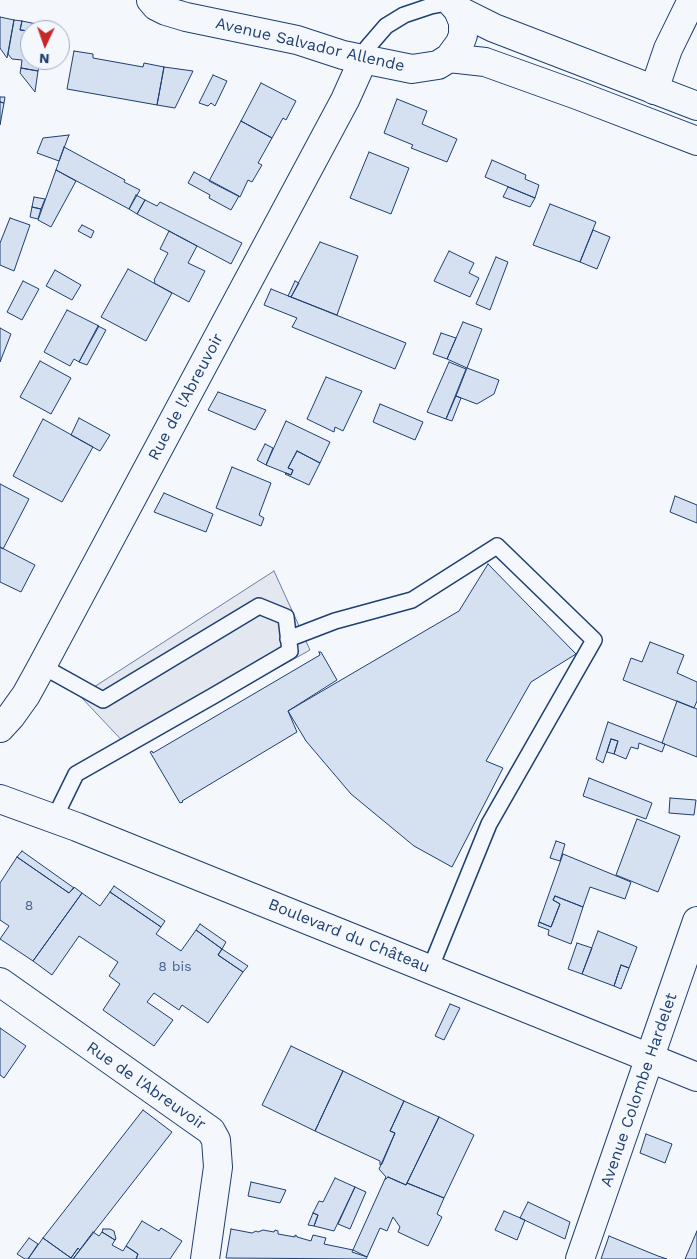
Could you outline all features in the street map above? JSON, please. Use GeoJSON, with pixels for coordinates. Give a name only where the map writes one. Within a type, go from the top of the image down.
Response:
{"type":"FeatureCollection","features":[{"type":"Feature","properties":{"kind":"street","name":"Avenue Salvador Allende"},"geometry":{"type":"LineString","coordinates":[[151,0],[156,6],[166,11],[186,17],[297,40],[363,60],[412,70],[438,65],[449,58],[485,62],[697,140]]}},
{"type":"Feature","properties":{"kind":"street"},"geometry":{"type":"LineString","coordinates":[[654,90],[668,50],[692,0]]}},
{"type":"Feature","properties":{"kind":"street"},"geometry":{"type":"LineString","coordinates":[[453,4],[494,28],[697,106]]}},
{"type":"Feature","properties":{"kind":"street"},"geometry":{"type":"LineString","coordinates":[[449,58],[460,43],[464,22],[453,4]]}},
{"type":"Feature","properties":{"kind":"street","name":"Rue de l'Abreuvoir"},"geometry":{"type":"LineString","coordinates":[[0,728],[26,695],[42,666],[345,100],[363,60]]}},
{"type":"Feature","properties":{"kind":"street","name":"Boulevard du Château"},"geometry":{"type":"LineString","coordinates":[[0,799],[697,1077]]}},
{"type":"Feature","properties":{"kind":"street","name":"Avenue Colombe Hardelet"},"geometry":{"type":"LineString","coordinates":[[580,1259],[697,921]]}},
{"type":"Feature","properties":{"kind":"street","name":"Rue de l'Abreuvoir"},"geometry":{"type":"LineString","coordinates":[[0,982],[211,1132],[216,1140],[218,1167],[205,1259]]}},
{"type":"Feature","properties":{"kind":"lane"},"geometry":{"type":"LineString","coordinates":[[363,60],[367,48],[386,26],[404,15],[431,6],[453,4]]}},
{"type":"Feature","properties":{"kind":"lane"},"geometry":{"type":"LineString","coordinates":[[288,639],[335,621],[412,600],[497,546],[594,640],[489,824],[430,969]]}},
{"type":"Feature","properties":{"kind":"lane"},"geometry":{"type":"LineString","coordinates":[[42,666],[103,700],[259,606],[286,617],[290,651],[76,774],[54,819]]}},
{"type":"Feature","properties":{"kind":"shaded area"},"geometry":{"type":"Polygon","coordinates":[[[274,571],[310,650],[131,750],[80,696],[274,571]]]}},
{"type":"Feature","properties":{"kind":"building"},"geometry":{"type":"Polygon","coordinates":[[[0,17],[14,20],[7,58],[0,48],[0,17]]]}},
{"type":"Feature","properties":{"kind":"building"},"geometry":{"type":"Polygon","coordinates":[[[14,20],[20,21],[20,60],[12,59],[8,54],[14,20]]]}},
{"type":"Feature","properties":{"kind":"building"},"geometry":{"type":"Polygon","coordinates":[[[74,51],[93,54],[93,58],[143,67],[144,63],[164,67],[157,105],[67,89],[74,51]]]}},
{"type":"Feature","properties":{"kind":"building"},"geometry":{"type":"Polygon","coordinates":[[[164,67],[193,71],[175,108],[157,105],[164,67]]]}},
{"type":"Feature","properties":{"kind":"building"},"geometry":{"type":"Polygon","coordinates":[[[21,70],[38,71],[35,92],[20,73],[21,70]]]}},
{"type":"Feature","properties":{"kind":"building"},"geometry":{"type":"Polygon","coordinates":[[[213,75],[227,81],[215,106],[211,103],[208,106],[199,103],[213,75]]]}},
{"type":"Feature","properties":{"kind":"building"},"geometry":{"type":"Polygon","coordinates":[[[261,83],[296,101],[286,120],[283,118],[272,138],[241,121],[261,83]]]}},
{"type":"Feature","properties":{"kind":"building"},"geometry":{"type":"Polygon","coordinates":[[[0,97],[5,97],[4,103],[0,102],[0,97]]]}},
{"type":"Feature","properties":{"kind":"building"},"geometry":{"type":"Polygon","coordinates":[[[397,99],[427,111],[422,124],[457,139],[447,162],[411,148],[413,145],[384,133],[397,99]]]}},
{"type":"Feature","properties":{"kind":"building"},"geometry":{"type":"Polygon","coordinates":[[[0,102],[4,103],[0,125],[0,102]]]}},
{"type":"Feature","properties":{"kind":"building"},"geometry":{"type":"Polygon","coordinates":[[[241,121],[272,138],[258,163],[262,165],[252,182],[248,180],[240,197],[209,181],[241,121]]]}},
{"type":"Feature","properties":{"kind":"building"},"geometry":{"type":"Polygon","coordinates":[[[69,135],[59,161],[37,153],[43,138],[69,135]]]}},
{"type":"Feature","properties":{"kind":"building"},"geometry":{"type":"Polygon","coordinates":[[[64,147],[140,190],[129,209],[56,170],[64,147]]]}},
{"type":"Feature","properties":{"kind":"building"},"geometry":{"type":"Polygon","coordinates":[[[369,152],[409,168],[391,214],[350,198],[369,152]]]}},
{"type":"Feature","properties":{"kind":"building"},"geometry":{"type":"Polygon","coordinates":[[[492,160],[526,175],[525,179],[539,185],[535,198],[485,177],[492,160]]]}},
{"type":"Feature","properties":{"kind":"building"},"geometry":{"type":"Polygon","coordinates":[[[56,170],[76,181],[51,227],[38,220],[56,170]]]}},
{"type":"Feature","properties":{"kind":"building"},"geometry":{"type":"Polygon","coordinates":[[[194,172],[239,196],[231,210],[209,198],[210,195],[188,183],[194,172]]]}},
{"type":"Feature","properties":{"kind":"building"},"geometry":{"type":"Polygon","coordinates":[[[508,187],[535,198],[530,207],[503,197],[508,187]]]}},
{"type":"Feature","properties":{"kind":"building"},"geometry":{"type":"Polygon","coordinates":[[[136,195],[145,200],[137,214],[129,209],[136,195]]]}},
{"type":"Feature","properties":{"kind":"building"},"geometry":{"type":"Polygon","coordinates":[[[34,197],[45,199],[41,209],[32,207],[34,197]]]}},
{"type":"Feature","properties":{"kind":"building"},"geometry":{"type":"Polygon","coordinates":[[[145,200],[157,206],[160,202],[242,243],[231,264],[137,214],[145,200]]]}},
{"type":"Feature","properties":{"kind":"building"},"geometry":{"type":"Polygon","coordinates":[[[550,204],[596,222],[580,262],[533,245],[550,204]]]}},
{"type":"Feature","properties":{"kind":"building"},"geometry":{"type":"Polygon","coordinates":[[[32,207],[41,209],[38,219],[30,217],[32,207]]]}},
{"type":"Feature","properties":{"kind":"building"},"geometry":{"type":"Polygon","coordinates":[[[10,218],[30,225],[14,271],[0,265],[0,243],[10,218]]]}},
{"type":"Feature","properties":{"kind":"building"},"geometry":{"type":"Polygon","coordinates":[[[82,225],[94,231],[91,238],[78,231],[82,225]]]}},
{"type":"Feature","properties":{"kind":"building"},"geometry":{"type":"Polygon","coordinates":[[[593,230],[610,237],[597,269],[580,262],[593,230]]]}},
{"type":"Feature","properties":{"kind":"building"},"geometry":{"type":"Polygon","coordinates":[[[169,231],[197,246],[188,263],[205,271],[189,302],[154,283],[168,253],[160,249],[169,231]]]}},
{"type":"Feature","properties":{"kind":"building"},"geometry":{"type":"Polygon","coordinates":[[[320,242],[358,256],[337,315],[291,297],[320,242]]]}},
{"type":"Feature","properties":{"kind":"building"},"geometry":{"type":"Polygon","coordinates":[[[449,251],[474,263],[469,273],[479,278],[470,297],[434,281],[449,251]]]}},
{"type":"Feature","properties":{"kind":"building"},"geometry":{"type":"Polygon","coordinates":[[[496,257],[508,262],[490,310],[476,304],[496,257]]]}},
{"type":"Feature","properties":{"kind":"building"},"geometry":{"type":"Polygon","coordinates":[[[128,269],[172,293],[146,341],[101,317],[128,269]]]}},
{"type":"Feature","properties":{"kind":"building"},"geometry":{"type":"Polygon","coordinates":[[[55,270],[81,285],[72,300],[46,286],[55,270]]]}},
{"type":"Feature","properties":{"kind":"building"},"geometry":{"type":"Polygon","coordinates":[[[23,281],[39,289],[22,320],[7,312],[23,281]]]}},
{"type":"Feature","properties":{"kind":"building"},"geometry":{"type":"Polygon","coordinates":[[[295,281],[299,283],[291,297],[288,296],[295,281]]]}},
{"type":"Feature","properties":{"kind":"building"},"geometry":{"type":"Polygon","coordinates":[[[271,289],[406,343],[395,369],[292,327],[297,318],[264,305],[271,289]]]}},
{"type":"Feature","properties":{"kind":"building"},"geometry":{"type":"Polygon","coordinates":[[[67,310],[99,326],[79,362],[74,359],[70,366],[44,352],[67,310]]]}},
{"type":"Feature","properties":{"kind":"building"},"geometry":{"type":"Polygon","coordinates":[[[463,322],[482,329],[467,368],[447,359],[463,322]]]}},
{"type":"Feature","properties":{"kind":"building"},"geometry":{"type":"Polygon","coordinates":[[[98,326],[106,330],[87,365],[79,362],[98,326]]]}},
{"type":"Feature","properties":{"kind":"building"},"geometry":{"type":"Polygon","coordinates":[[[0,328],[11,334],[0,362],[0,328]]]}},
{"type":"Feature","properties":{"kind":"building"},"geometry":{"type":"Polygon","coordinates":[[[441,333],[456,338],[447,359],[433,354],[441,333]]]}},
{"type":"Feature","properties":{"kind":"building"},"geometry":{"type":"Polygon","coordinates":[[[40,361],[71,378],[51,414],[20,397],[40,361]]]}},
{"type":"Feature","properties":{"kind":"building"},"geometry":{"type":"Polygon","coordinates":[[[449,362],[466,369],[446,419],[427,412],[449,362]]]}},
{"type":"Feature","properties":{"kind":"building"},"geometry":{"type":"Polygon","coordinates":[[[467,368],[499,380],[494,394],[477,404],[456,396],[467,368]]]}},
{"type":"Feature","properties":{"kind":"building"},"geometry":{"type":"Polygon","coordinates":[[[326,377],[362,391],[343,431],[335,427],[334,432],[307,419],[326,377]]]}},
{"type":"Feature","properties":{"kind":"building"},"geometry":{"type":"Polygon","coordinates":[[[218,392],[266,410],[255,430],[208,410],[218,392]]]}},
{"type":"Feature","properties":{"kind":"building"},"geometry":{"type":"Polygon","coordinates":[[[456,396],[461,398],[452,421],[446,419],[456,396]]]}},
{"type":"Feature","properties":{"kind":"building"},"geometry":{"type":"Polygon","coordinates":[[[380,404],[423,422],[415,440],[373,422],[380,404]]]}},
{"type":"Feature","properties":{"kind":"building"},"geometry":{"type":"Polygon","coordinates":[[[79,418],[110,435],[100,451],[71,435],[79,418]]]}},
{"type":"Feature","properties":{"kind":"building"},"geometry":{"type":"Polygon","coordinates":[[[43,419],[93,447],[62,502],[13,476],[43,419]]]}},
{"type":"Feature","properties":{"kind":"building"},"geometry":{"type":"Polygon","coordinates":[[[286,421],[330,442],[320,463],[297,451],[288,468],[293,470],[291,475],[266,465],[286,421]]]}},
{"type":"Feature","properties":{"kind":"building"},"geometry":{"type":"Polygon","coordinates":[[[265,444],[273,448],[266,465],[257,460],[265,444]]]}},
{"type":"Feature","properties":{"kind":"building"},"geometry":{"type":"Polygon","coordinates":[[[297,451],[320,463],[309,485],[285,474],[291,475],[293,470],[288,468],[297,451]]]}},
{"type":"Feature","properties":{"kind":"building"},"geometry":{"type":"Polygon","coordinates":[[[232,467],[271,483],[259,515],[264,518],[261,526],[216,508],[232,467]]]}},
{"type":"Feature","properties":{"kind":"building"},"geometry":{"type":"Polygon","coordinates":[[[0,484],[29,499],[3,549],[0,547],[0,484]]]}},
{"type":"Feature","properties":{"kind":"building"},"geometry":{"type":"Polygon","coordinates":[[[164,493],[213,514],[206,532],[154,512],[164,493]]]}},
{"type":"Feature","properties":{"kind":"building"},"geometry":{"type":"Polygon","coordinates":[[[675,496],[697,505],[697,523],[670,512],[675,496]]]}},
{"type":"Feature","properties":{"kind":"building"},"geometry":{"type":"Polygon","coordinates":[[[0,547],[35,565],[21,592],[0,582],[0,547]]]}},
{"type":"Feature","properties":{"kind":"building"},"geometry":{"type":"Polygon","coordinates":[[[488,564],[576,654],[531,682],[486,761],[503,768],[452,867],[414,846],[351,794],[306,741],[288,711],[459,611],[488,564]]]}},
{"type":"Feature","properties":{"kind":"building"},"geometry":{"type":"Polygon","coordinates":[[[650,642],[684,655],[677,673],[697,682],[697,701],[694,708],[623,680],[631,658],[642,662],[650,642]]]}},
{"type":"Feature","properties":{"kind":"building"},"geometry":{"type":"Polygon","coordinates":[[[319,652],[321,652],[337,680],[288,711],[297,732],[180,803],[150,752],[152,751],[153,753],[320,655],[319,652]]]}},
{"type":"Feature","properties":{"kind":"building"},"geometry":{"type":"Polygon","coordinates":[[[677,701],[697,709],[697,757],[662,743],[677,701]]]}},
{"type":"Feature","properties":{"kind":"building"},"geometry":{"type":"Polygon","coordinates":[[[608,722],[665,744],[662,752],[639,743],[638,749],[631,747],[626,759],[614,754],[618,741],[611,739],[603,763],[596,759],[608,722]]]}},
{"type":"Feature","properties":{"kind":"building"},"geometry":{"type":"Polygon","coordinates":[[[611,739],[618,741],[614,754],[607,752],[611,739]]]}},
{"type":"Feature","properties":{"kind":"building"},"geometry":{"type":"Polygon","coordinates":[[[589,778],[652,803],[646,819],[583,796],[589,778]]]}},
{"type":"Feature","properties":{"kind":"building"},"geometry":{"type":"Polygon","coordinates":[[[670,798],[696,800],[694,815],[669,813],[670,798]]]}},
{"type":"Feature","properties":{"kind":"building"},"geometry":{"type":"Polygon","coordinates":[[[637,819],[680,836],[658,892],[616,875],[637,819]]]}},
{"type":"Feature","properties":{"kind":"building"},"geometry":{"type":"Polygon","coordinates":[[[556,841],[565,844],[560,861],[550,858],[556,841]]]}},
{"type":"Feature","properties":{"kind":"building"},"geometry":{"type":"Polygon","coordinates":[[[22,851],[74,888],[69,893],[17,857],[22,851]]]}},
{"type":"Feature","properties":{"kind":"building"},"geometry":{"type":"Polygon","coordinates":[[[563,854],[631,882],[625,899],[590,887],[583,907],[555,896],[553,900],[560,904],[551,927],[539,922],[563,854]]]}},
{"type":"Feature","properties":{"kind":"building"},"geometry":{"type":"Polygon","coordinates":[[[17,857],[69,893],[74,887],[82,893],[33,961],[0,939],[9,926],[0,920],[0,883],[17,857]]]}},
{"type":"Feature","properties":{"kind":"building"},"geometry":{"type":"Polygon","coordinates":[[[114,886],[165,921],[161,927],[110,892],[114,886]]]}},
{"type":"Feature","properties":{"kind":"building"},"geometry":{"type":"Polygon","coordinates":[[[110,892],[161,927],[156,934],[181,951],[196,930],[222,949],[218,955],[243,972],[208,1023],[182,1005],[179,1010],[154,993],[147,1002],[173,1020],[154,1046],[103,1010],[120,984],[109,976],[118,962],[79,936],[52,975],[33,961],[82,893],[100,906],[110,892]]]}},
{"type":"Feature","properties":{"kind":"building"},"geometry":{"type":"Polygon","coordinates":[[[555,896],[583,907],[571,944],[548,935],[549,930],[538,926],[539,922],[551,927],[560,904],[553,900],[555,896]]]}},
{"type":"Feature","properties":{"kind":"building"},"geometry":{"type":"Polygon","coordinates":[[[200,924],[226,942],[222,949],[196,930],[200,924]]]}},
{"type":"Feature","properties":{"kind":"building"},"geometry":{"type":"Polygon","coordinates":[[[598,931],[637,947],[629,968],[621,965],[614,986],[582,974],[598,931]]]}},
{"type":"Feature","properties":{"kind":"building"},"geometry":{"type":"Polygon","coordinates":[[[577,943],[592,948],[582,974],[568,969],[577,943]]]}},
{"type":"Feature","properties":{"kind":"building"},"geometry":{"type":"Polygon","coordinates":[[[222,949],[248,966],[243,972],[218,955],[222,949]]]}},
{"type":"Feature","properties":{"kind":"building"},"geometry":{"type":"Polygon","coordinates":[[[621,965],[629,968],[621,989],[614,986],[621,965]]]}},
{"type":"Feature","properties":{"kind":"building"},"geometry":{"type":"Polygon","coordinates":[[[450,1004],[460,1008],[444,1040],[435,1036],[450,1004]]]}},
{"type":"Feature","properties":{"kind":"building"},"geometry":{"type":"Polygon","coordinates":[[[0,1028],[26,1046],[4,1078],[0,1075],[0,1028]]]}},
{"type":"Feature","properties":{"kind":"building"},"geometry":{"type":"Polygon","coordinates":[[[291,1046],[343,1071],[315,1131],[262,1105],[291,1046]]]}},
{"type":"Feature","properties":{"kind":"building"},"geometry":{"type":"Polygon","coordinates":[[[343,1071],[404,1101],[390,1131],[395,1133],[380,1165],[380,1161],[315,1131],[343,1071]]]}},
{"type":"Feature","properties":{"kind":"building"},"geometry":{"type":"Polygon","coordinates":[[[404,1101],[439,1117],[406,1185],[388,1177],[385,1179],[386,1177],[379,1169],[395,1133],[390,1131],[404,1101]]]}},
{"type":"Feature","properties":{"kind":"building"},"geometry":{"type":"Polygon","coordinates":[[[143,1110],[172,1132],[80,1250],[78,1248],[71,1258],[43,1238],[143,1110]]]}},
{"type":"Feature","properties":{"kind":"building"},"geometry":{"type":"Polygon","coordinates":[[[439,1117],[474,1135],[444,1198],[407,1183],[439,1117]]]}},
{"type":"Feature","properties":{"kind":"building"},"geometry":{"type":"Polygon","coordinates":[[[646,1134],[672,1144],[665,1163],[640,1153],[646,1134]]]}},
{"type":"Feature","properties":{"kind":"building"},"geometry":{"type":"Polygon","coordinates":[[[388,1177],[444,1198],[437,1214],[442,1217],[428,1246],[398,1232],[400,1227],[393,1217],[387,1231],[380,1228],[367,1257],[352,1252],[385,1179],[388,1177]]]}},
{"type":"Feature","properties":{"kind":"building"},"geometry":{"type":"Polygon","coordinates":[[[335,1178],[355,1187],[334,1231],[314,1226],[318,1215],[313,1213],[319,1201],[323,1202],[335,1178]]]}},
{"type":"Feature","properties":{"kind":"building"},"geometry":{"type":"Polygon","coordinates":[[[251,1182],[286,1190],[280,1203],[248,1196],[251,1182]]]}},
{"type":"Feature","properties":{"kind":"building"},"geometry":{"type":"Polygon","coordinates":[[[355,1187],[366,1192],[350,1229],[338,1224],[355,1187]]]}},
{"type":"Feature","properties":{"kind":"building"},"geometry":{"type":"Polygon","coordinates":[[[528,1202],[570,1222],[565,1239],[520,1218],[528,1202]]]}},
{"type":"Feature","properties":{"kind":"building"},"geometry":{"type":"Polygon","coordinates":[[[504,1211],[525,1220],[517,1240],[495,1230],[504,1211]]]}},
{"type":"Feature","properties":{"kind":"building"},"geometry":{"type":"Polygon","coordinates":[[[313,1213],[318,1215],[314,1226],[308,1225],[313,1213]]]}},
{"type":"Feature","properties":{"kind":"building"},"geometry":{"type":"Polygon","coordinates":[[[142,1221],[159,1231],[161,1228],[182,1241],[170,1259],[136,1259],[138,1254],[126,1246],[142,1221]]]}},
{"type":"Feature","properties":{"kind":"building"},"geometry":{"type":"Polygon","coordinates":[[[103,1229],[114,1231],[116,1239],[102,1232],[103,1229]]]}},
{"type":"Feature","properties":{"kind":"building"},"geometry":{"type":"Polygon","coordinates":[[[231,1229],[252,1233],[263,1230],[274,1232],[275,1230],[278,1231],[278,1234],[295,1237],[295,1235],[311,1241],[313,1235],[326,1238],[324,1244],[353,1250],[367,1257],[366,1259],[226,1258],[231,1229]]]}},
{"type":"Feature","properties":{"kind":"building"},"geometry":{"type":"Polygon","coordinates":[[[697,1231],[697,1259],[685,1259],[697,1231]]]}},
{"type":"Feature","properties":{"kind":"building"},"geometry":{"type":"Polygon","coordinates":[[[93,1232],[99,1236],[102,1232],[115,1240],[112,1245],[123,1251],[126,1246],[138,1254],[136,1259],[73,1259],[93,1232]]]}},
{"type":"Feature","properties":{"kind":"building"},"geometry":{"type":"Polygon","coordinates":[[[609,1236],[658,1256],[667,1259],[601,1259],[609,1236]]]}},
{"type":"Feature","properties":{"kind":"building"},"geometry":{"type":"Polygon","coordinates":[[[29,1238],[38,1244],[28,1259],[25,1259],[17,1254],[29,1238]]]}},
{"type":"Feature","properties":{"kind":"building"},"geometry":{"type":"Polygon","coordinates":[[[43,1238],[71,1258],[78,1248],[80,1250],[73,1259],[28,1259],[43,1238]]]}}]}
